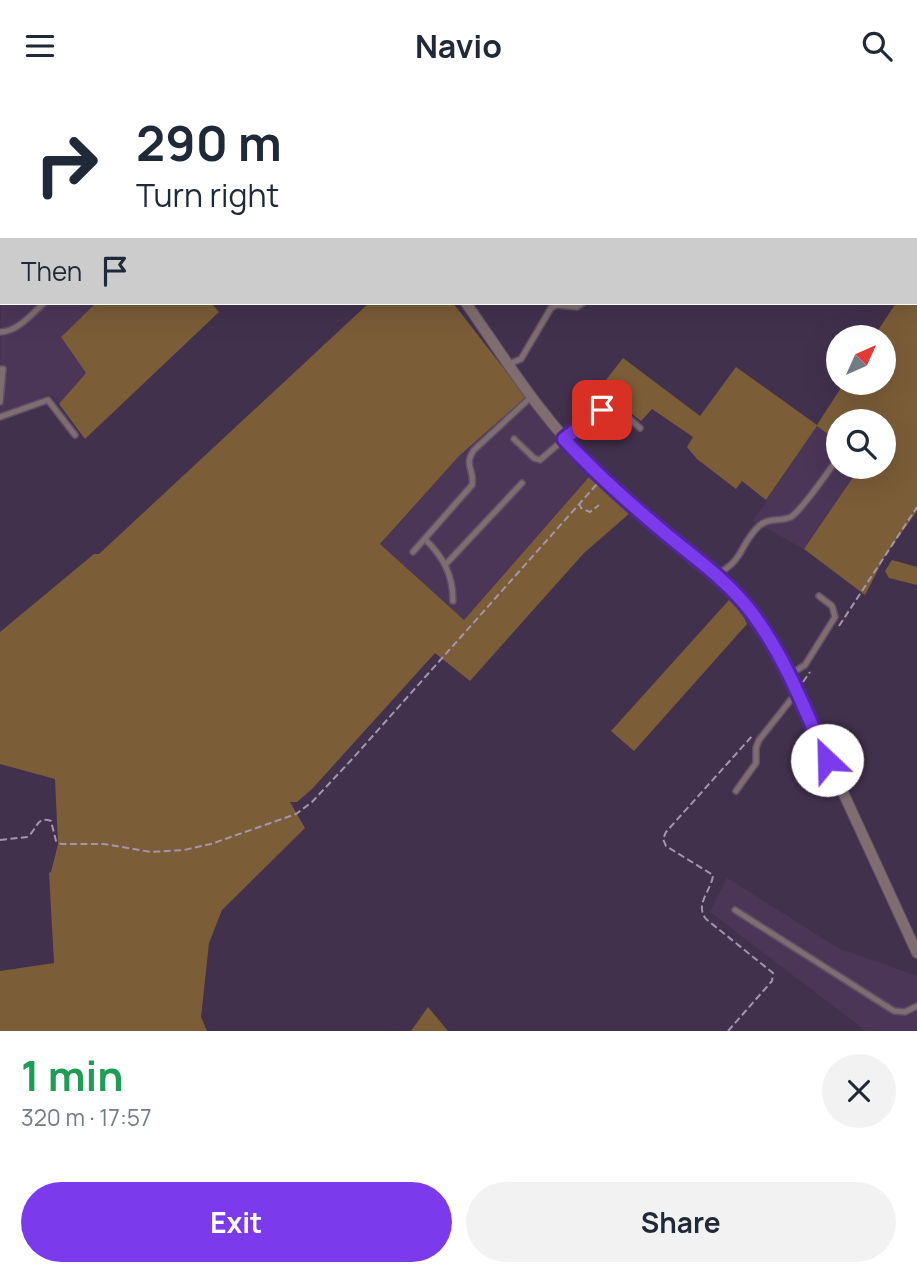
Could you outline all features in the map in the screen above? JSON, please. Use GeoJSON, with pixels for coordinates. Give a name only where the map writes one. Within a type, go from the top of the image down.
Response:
{"type":"FeatureCollection","features":[{"type":"Feature","properties":{"kind":"street"},"geometry":{"type":"LineString","coordinates":[[467,305],[531,397],[564,439],[603,478],[716,574],[752,613],[775,647],[789,675],[917,953]]}},
{"type":"Feature","properties":{"kind":"lane"},"geometry":{"type":"LineString","coordinates":[[0,332],[7,332],[42,305]]}},
{"type":"Feature","properties":{"kind":"lane"},"geometry":{"type":"LineString","coordinates":[[509,364],[521,359],[551,308],[557,305],[580,305]]}},
{"type":"Feature","properties":{"kind":"lane"},"geometry":{"type":"LineString","coordinates":[[0,369],[3,369],[0,402]]}},
{"type":"Feature","properties":{"kind":"lane"},"geometry":{"type":"LineString","coordinates":[[413,552],[472,485],[473,477],[468,465],[474,450],[531,397]]}},
{"type":"Feature","properties":{"kind":"lane"},"geometry":{"type":"LineString","coordinates":[[0,417],[48,400],[75,435]]}},
{"type":"Feature","properties":{"kind":"lane"},"geometry":{"type":"LineString","coordinates":[[514,439],[534,458],[541,460],[606,408],[620,411],[640,428]]}},
{"type":"Feature","properties":{"kind":"lane"},"geometry":{"type":"LineString","coordinates":[[716,574],[730,568],[752,534],[763,523],[796,513],[826,474]]}},
{"type":"Feature","properties":{"kind":"lane"},"geometry":{"type":"LineString","coordinates":[[446,564],[522,483]]}},
{"type":"Feature","properties":{"kind":"lane"},"geometry":{"type":"LineString","coordinates":[[425,539],[446,564],[453,601]]}},
{"type":"Feature","properties":{"kind":"lane"},"geometry":{"type":"LineString","coordinates":[[789,675],[805,665],[835,617],[832,606],[819,596]]}},
{"type":"Feature","properties":{"kind":"lane"},"geometry":{"type":"LineString","coordinates":[[736,791],[756,763],[758,740],[797,692]]}},
{"type":"Feature","properties":{"kind":"lane"},"geometry":{"type":"LineString","coordinates":[[735,910],[894,1011],[905,1012],[917,1006]]}},
{"type":"Feature","properties":{"kind":"path"},"geometry":{"type":"LineString","coordinates":[[0,839],[27,837],[39,821],[44,819],[51,821],[56,841],[61,844],[104,844],[163,852],[211,844],[296,814],[312,802],[354,757],[603,478]]}},
{"type":"Feature","properties":{"kind":"path"},"geometry":{"type":"LineString","coordinates":[[579,502],[581,508],[587,512],[599,505]]}},
{"type":"Feature","properties":{"kind":"path"},"geometry":{"type":"LineString","coordinates":[[839,627],[917,507]]}},
{"type":"Feature","properties":{"kind":"path"},"geometry":{"type":"LineString","coordinates":[[797,692],[811,670]]}},
{"type":"Feature","properties":{"kind":"path"},"geometry":{"type":"LineString","coordinates":[[728,1031],[772,981],[773,973],[706,919],[702,914],[701,904],[713,874],[666,846],[663,839],[666,832],[759,728]]}},
{"type":"Feature","properties":{"kind":"shaded area"},"geometry":{"type":"Polygon","coordinates":[[[1,305],[94,305],[61,337],[86,373],[59,404],[52,395],[0,413],[1,305]]]}},
{"type":"Feature","properties":{"kind":"shaded area"},"geometry":{"type":"Polygon","coordinates":[[[94,305],[213,305],[219,312],[85,439],[59,404],[86,373],[61,337],[94,305]]]}},
{"type":"Feature","properties":{"kind":"shaded area"},"geometry":{"type":"Polygon","coordinates":[[[367,305],[455,305],[526,397],[459,456],[380,544],[464,620],[589,477],[630,513],[584,553],[470,681],[435,653],[312,789],[297,802],[290,802],[305,828],[222,910],[209,943],[201,1017],[207,1031],[0,1031],[0,971],[54,963],[49,873],[58,844],[55,779],[0,764],[0,632],[94,554],[99,554],[367,305]]]}},
{"type":"Feature","properties":{"kind":"shaded area"},"geometry":{"type":"Polygon","coordinates":[[[895,305],[917,305],[917,511],[885,556],[865,595],[804,549],[852,479],[896,479],[896,409],[827,409],[836,395],[896,395],[896,325],[882,325],[895,305]]]}},
{"type":"Feature","properties":{"kind":"shaded area"},"geometry":{"type":"Polygon","coordinates":[[[623,358],[700,416],[736,367],[817,425],[826,411],[826,433],[817,426],[766,500],[742,481],[736,489],[697,459],[687,447],[693,437],[652,409],[641,421],[599,389],[623,358]]]}},
{"type":"Feature","properties":{"kind":"shaded area"},"geometry":{"type":"Polygon","coordinates":[[[526,397],[562,445],[590,476],[464,620],[380,545],[459,456],[526,397]]]}},
{"type":"Feature","properties":{"kind":"shaded area"},"geometry":{"type":"Polygon","coordinates":[[[817,426],[826,433],[826,479],[852,479],[804,549],[753,521],[817,426]]]}},
{"type":"Feature","properties":{"kind":"shaded area"},"geometry":{"type":"Polygon","coordinates":[[[892,560],[917,567],[917,585],[889,578],[885,571],[892,560]]]}},
{"type":"Feature","properties":{"kind":"shaded area"},"geometry":{"type":"Polygon","coordinates":[[[729,600],[742,613],[747,624],[634,751],[611,731],[729,600]]]}},
{"type":"Feature","properties":{"kind":"shaded area"},"geometry":{"type":"Polygon","coordinates":[[[727,878],[838,948],[917,976],[917,1031],[866,1031],[710,912],[727,878]]]}},
{"type":"Feature","properties":{"kind":"shaded area"},"geometry":{"type":"Polygon","coordinates":[[[428,1007],[448,1031],[411,1031],[428,1007]]]}},
{"type":"Feature","properties":{"kind":"route"},"geometry":{"type":"LineString","coordinates":[[602,410],[564,439],[592,468],[738,595],[775,647],[827,760]]}}]}
